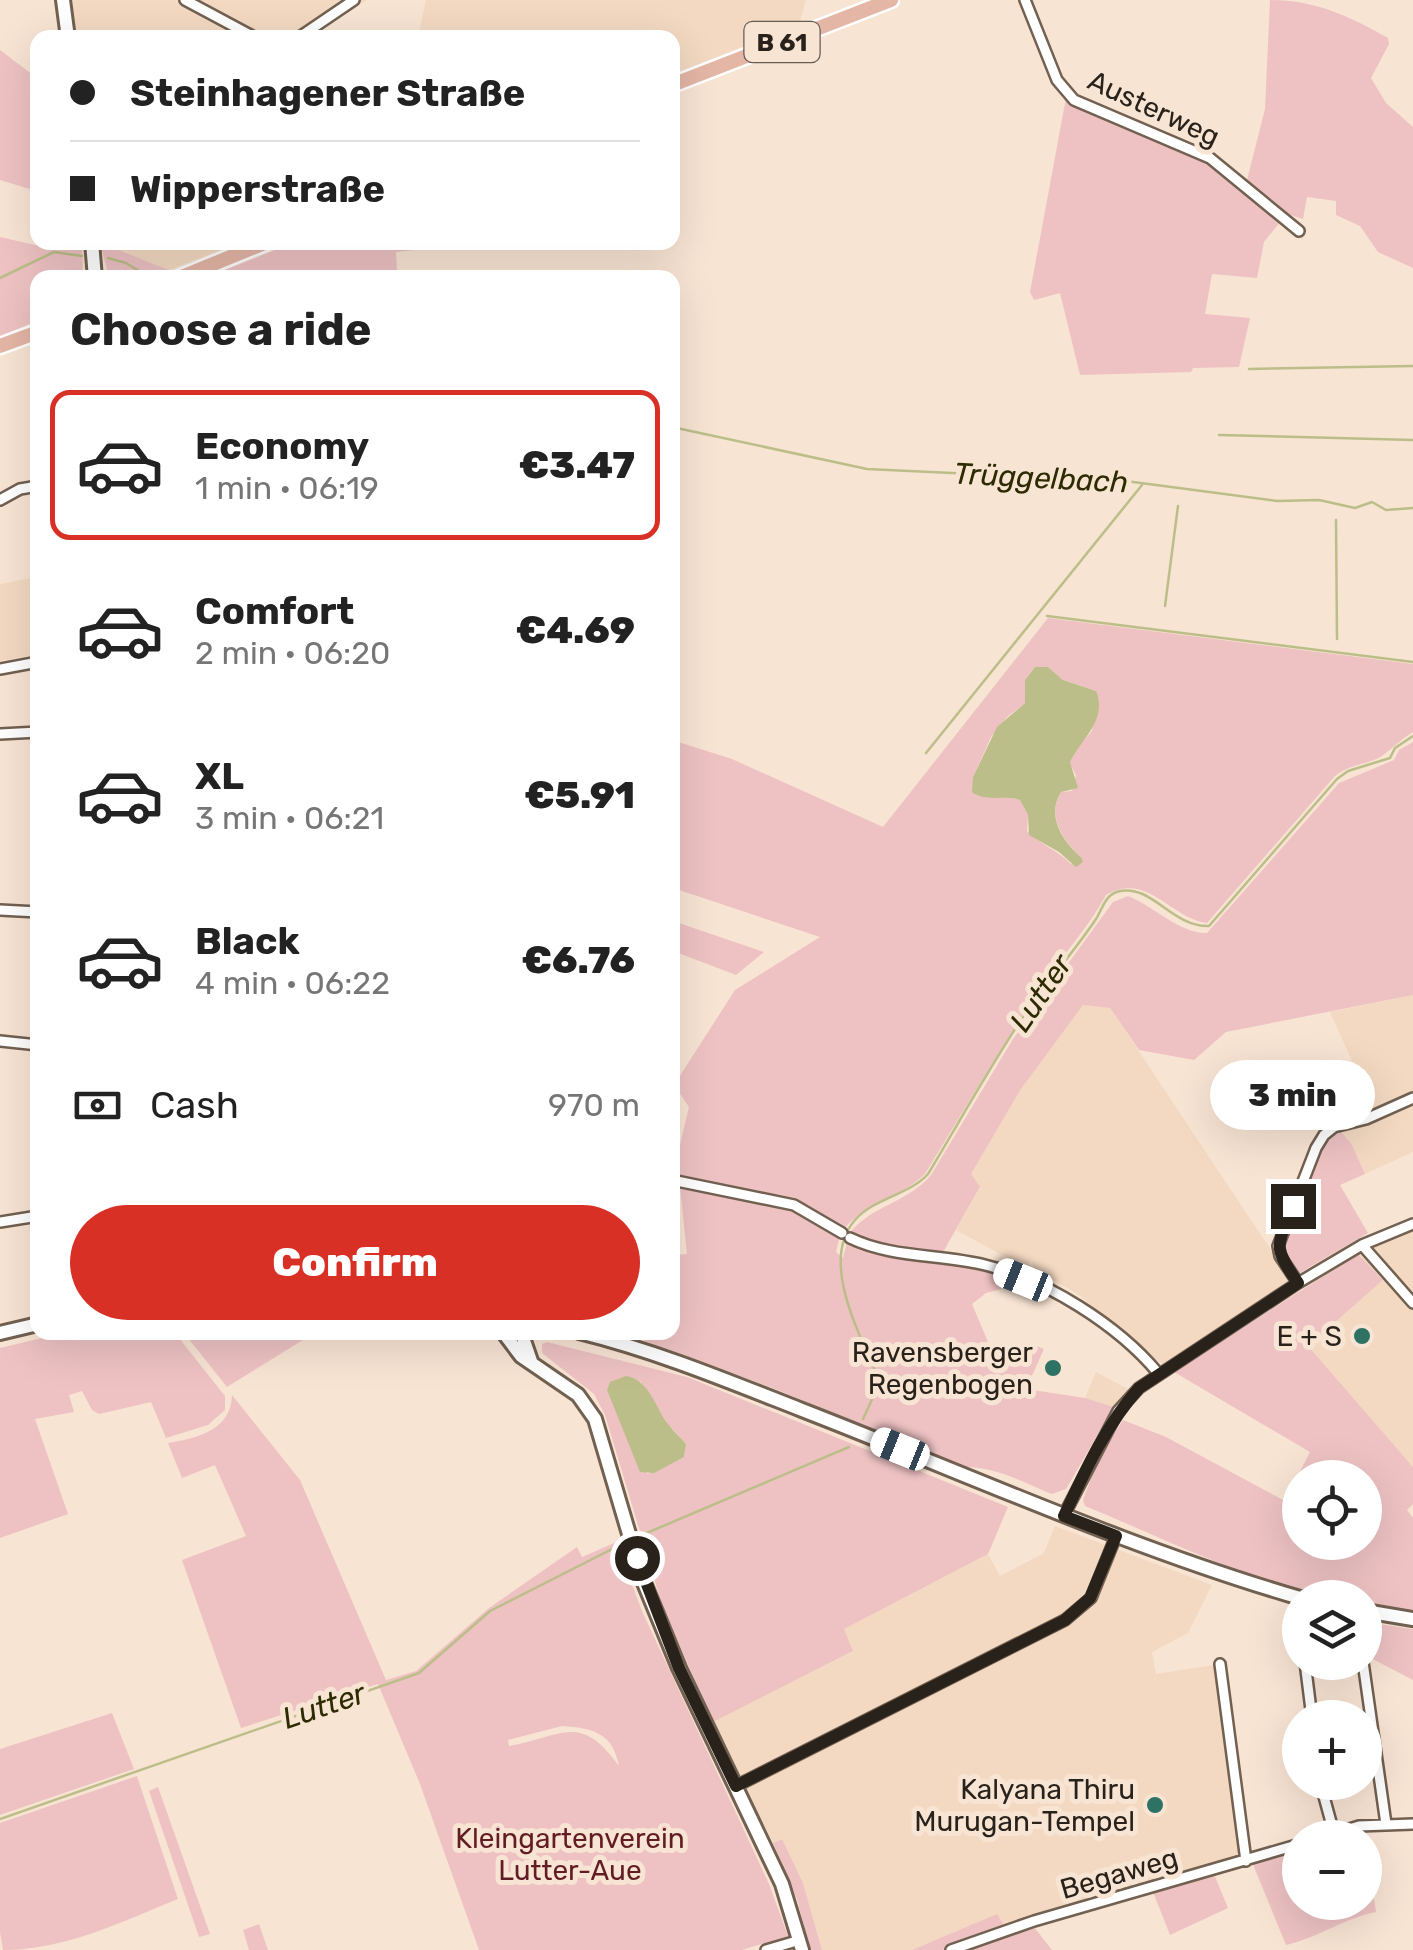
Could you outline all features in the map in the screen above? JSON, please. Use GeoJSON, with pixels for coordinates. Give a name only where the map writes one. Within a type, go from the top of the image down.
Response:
{"type":"FeatureCollection","features":[{"type":"Feature","properties":{"kind":"main road"},"geometry":{"type":"LineString","coordinates":[[63,0],[67,30]]}},
{"type":"Feature","properties":{"kind":"main road","name":"B 61"},"geometry":{"type":"LineString","coordinates":[[680,81],[891,0]]}},
{"type":"Feature","properties":{"kind":"main road"},"geometry":{"type":"LineString","coordinates":[[198,270],[246,250]]}},
{"type":"Feature","properties":{"kind":"main road"},"geometry":{"type":"LineString","coordinates":[[0,346],[30,335]]}},
{"type":"Feature","properties":{"kind":"main road"},"geometry":{"type":"LineString","coordinates":[[0,1333],[30,1326]]}},
{"type":"Feature","properties":{"kind":"main road"},"geometry":{"type":"LineString","coordinates":[[508,1340],[517,1353],[578,1394],[595,1418],[642,1578],[679,1668],[782,1884],[801,1945]]}},
{"type":"Feature","properties":{"kind":"main road"},"geometry":{"type":"LineString","coordinates":[[523,1340],[530,1361]]}},
{"type":"Feature","properties":{"kind":"main road"},"geometry":{"type":"LineString","coordinates":[[606,1340],[682,1363],[1116,1536],[1282,1593]]}},
{"type":"Feature","properties":{"kind":"main road"},"geometry":{"type":"LineString","coordinates":[[1382,1614],[1413,1619]]}},
{"type":"Feature","properties":{"kind":"street"},"geometry":{"type":"LineString","coordinates":[[185,0],[241,30]]}},
{"type":"Feature","properties":{"kind":"street"},"geometry":{"type":"LineString","coordinates":[[310,30],[354,0]]}},
{"type":"Feature","properties":{"kind":"street","name":"Austerweg"},"geometry":{"type":"LineString","coordinates":[[1026,0],[1056,80],[1074,100],[1221,164],[1300,231]]}},
{"type":"Feature","properties":{"kind":"street"},"geometry":{"type":"LineString","coordinates":[[0,500],[30,488]]}},
{"type":"Feature","properties":{"kind":"street"},"geometry":{"type":"LineString","coordinates":[[0,669],[30,663]]}},
{"type":"Feature","properties":{"kind":"street"},"geometry":{"type":"LineString","coordinates":[[0,734],[30,732]]}},
{"type":"Feature","properties":{"kind":"street"},"geometry":{"type":"LineString","coordinates":[[0,910],[30,912]]}},
{"type":"Feature","properties":{"kind":"street"},"geometry":{"type":"LineString","coordinates":[[0,1041],[30,1044]]}},
{"type":"Feature","properties":{"kind":"street"},"geometry":{"type":"LineString","coordinates":[[1298,1283],[1278,1246],[1316,1148],[1334,1127],[1366,1119],[1413,1098]]}},
{"type":"Feature","properties":{"kind":"street"},"geometry":{"type":"LineString","coordinates":[[680,1182],[794,1205],[846,1235],[890,1250],[986,1265],[1076,1305],[1145,1357],[1158,1373]]}},
{"type":"Feature","properties":{"kind":"street"},"geometry":{"type":"LineString","coordinates":[[0,1222],[30,1217]]}},
{"type":"Feature","properties":{"kind":"street"},"geometry":{"type":"LineString","coordinates":[[1064,1516],[1118,1411],[1139,1388],[1298,1283],[1362,1245],[1413,1224]]}},
{"type":"Feature","properties":{"kind":"street"},"geometry":{"type":"LineString","coordinates":[[1362,1245],[1413,1303]]}},
{"type":"Feature","properties":{"kind":"street"},"geometry":{"type":"LineString","coordinates":[[736,1786],[1065,1620],[1090,1598],[1116,1536]]}},
{"type":"Feature","properties":{"kind":"street"},"geometry":{"type":"LineString","coordinates":[[1220,1664],[1246,1861]]}},
{"type":"Feature","properties":{"kind":"street"},"geometry":{"type":"LineString","coordinates":[[1366,1680],[1386,1824]]}},
{"type":"Feature","properties":{"kind":"street"},"geometry":{"type":"LineString","coordinates":[[1382,1824],[1413,1824]]}},
{"type":"Feature","properties":{"kind":"street","name":"Begaweg"},"geometry":{"type":"LineString","coordinates":[[951,1950],[1034,1921],[1282,1850]]}},
{"type":"Feature","properties":{"kind":"street"},"geometry":{"type":"LineString","coordinates":[[766,1950],[801,1945]]}},
{"type":"Feature","properties":{"kind":"shaded area"},"geometry":{"type":"Polygon","coordinates":[[[72,0],[367,0],[321,30],[76,30],[72,0]]]}},
{"type":"Feature","properties":{"kind":"shaded area"},"geometry":{"type":"Polygon","coordinates":[[[426,0],[806,0],[799,25],[680,71],[680,30],[420,30],[426,0]]]}},
{"type":"Feature","properties":{"kind":"shaded area"},"geometry":{"type":"Polygon","coordinates":[[[119,250],[220,250],[169,270],[119,250]]]}},
{"type":"Feature","properties":{"kind":"shaded area"},"geometry":{"type":"Polygon","coordinates":[[[30,578],[30,655],[0,661],[0,584],[30,578]]]}},
{"type":"Feature","properties":{"kind":"shaded area"},"geometry":{"type":"Polygon","coordinates":[[[1035,667],[1048,667],[1063,680],[1096,691],[1099,701],[1092,729],[1070,762],[1078,788],[1061,792],[1055,810],[1062,835],[1083,862],[1076,867],[1029,835],[1028,815],[1020,800],[983,797],[972,792],[973,777],[997,727],[1025,703],[1025,680],[1035,667]]]}},
{"type":"Feature","properties":{"kind":"shaded area"},"geometry":{"type":"Polygon","coordinates":[[[1413,995],[1413,1152],[1365,1174],[1351,1143],[1340,1131],[1378,1119],[1330,1012],[1413,995]]]}},
{"type":"Feature","properties":{"kind":"shaded area"},"geometry":{"type":"Polygon","coordinates":[[[1083,1004],[1110,1008],[1291,1280],[1162,1364],[1103,1319],[1082,1297],[1034,1268],[1031,1261],[1026,1268],[956,1230],[980,1188],[970,1174],[1021,1089],[1083,1004]]]}},
{"type":"Feature","properties":{"kind":"shaded area"},"geometry":{"type":"Polygon","coordinates":[[[1413,1231],[1413,1467],[1307,1346],[1383,1280],[1358,1254],[1388,1238],[1413,1231]]]}},
{"type":"Feature","properties":{"kind":"shaded area"},"geometry":{"type":"Polygon","coordinates":[[[1096,1372],[1128,1389],[1114,1407],[1085,1398],[1096,1372]]]}},
{"type":"Feature","properties":{"kind":"shaded area"},"geometry":{"type":"Polygon","coordinates":[[[626,1376],[641,1383],[686,1444],[684,1457],[654,1473],[640,1472],[607,1390],[610,1382],[626,1376]]]}},
{"type":"Feature","properties":{"kind":"shaded area"},"geometry":{"type":"Polygon","coordinates":[[[1055,1526],[1212,1585],[1188,1633],[1152,1652],[1156,1674],[1213,1665],[1239,1853],[1234,1859],[1004,1925],[997,1915],[912,1950],[822,1950],[803,1883],[781,1839],[773,1843],[713,1722],[852,1652],[843,1629],[988,1554],[1000,1576],[1044,1553],[1055,1526]]]}},
{"type":"Feature","properties":{"kind":"green space"},"geometry":{"type":"Polygon","coordinates":[[[1270,0],[1331,11],[1388,38],[1389,44],[1371,78],[1386,103],[1413,127],[1413,268],[1378,252],[1360,226],[1336,215],[1336,201],[1307,197],[1303,219],[1287,214],[1247,180],[1265,109],[1270,0]]]}},
{"type":"Feature","properties":{"kind":"green space"},"geometry":{"type":"Polygon","coordinates":[[[0,50],[30,73],[30,189],[0,180],[0,50]]]}},
{"type":"Feature","properties":{"kind":"green space"},"geometry":{"type":"Polygon","coordinates":[[[1066,98],[1081,110],[1209,160],[1281,221],[1264,242],[1257,278],[1212,274],[1205,314],[1250,318],[1239,367],[1080,375],[1060,293],[1034,300],[1030,292],[1066,98]]]}},
{"type":"Feature","properties":{"kind":"green space"},"geometry":{"type":"Polygon","coordinates":[[[0,237],[30,244],[30,250],[82,250],[83,270],[30,270],[30,324],[0,336],[0,237]]]}},
{"type":"Feature","properties":{"kind":"green space"},"geometry":{"type":"Polygon","coordinates":[[[102,250],[118,250],[169,270],[107,270],[102,250]]]}},
{"type":"Feature","properties":{"kind":"green space"},"geometry":{"type":"Polygon","coordinates":[[[275,250],[415,250],[396,252],[397,270],[225,270],[275,250]]]}},
{"type":"Feature","properties":{"kind":"green space"},"geometry":{"type":"Polygon","coordinates":[[[1048,618],[1413,664],[1413,732],[1381,756],[1335,776],[1207,923],[1146,892],[1121,889],[1106,895],[1028,1006],[925,1174],[863,1212],[844,1229],[806,1205],[783,1196],[680,1175],[680,1145],[689,1107],[680,1094],[680,1076],[735,990],[820,937],[680,890],[680,743],[732,759],[883,827],[1048,618]],[[1035,667],[1025,680],[1025,703],[991,737],[973,777],[1003,796],[1020,800],[1028,815],[1027,831],[1071,864],[1081,857],[1063,835],[1055,810],[1061,792],[1072,791],[1076,775],[1069,762],[1092,731],[1096,691],[1063,680],[1048,667],[1035,667]]]}},
{"type":"Feature","properties":{"kind":"green space"},"geometry":{"type":"Polygon","coordinates":[[[1413,742],[1413,995],[1226,1032],[1194,1060],[1139,1050],[1110,1008],[1083,1005],[1021,1089],[971,1174],[980,1187],[942,1254],[865,1242],[849,1234],[931,1175],[1013,1039],[1113,902],[1128,896],[1187,929],[1207,933],[1339,783],[1394,760],[1399,750],[1413,742]]]}},
{"type":"Feature","properties":{"kind":"green space"},"geometry":{"type":"Polygon","coordinates":[[[680,924],[764,952],[736,975],[680,954],[680,924]]]}},
{"type":"Feature","properties":{"kind":"green space"},"geometry":{"type":"Polygon","coordinates":[[[1340,1131],[1351,1143],[1365,1174],[1340,1185],[1368,1233],[1298,1274],[1284,1255],[1287,1234],[1322,1144],[1340,1131]]]}},
{"type":"Feature","properties":{"kind":"green space"},"geometry":{"type":"Polygon","coordinates":[[[680,1187],[784,1205],[839,1239],[836,1252],[843,1258],[847,1242],[1004,1276],[1001,1289],[986,1293],[972,1304],[991,1349],[1029,1343],[1044,1349],[1026,1389],[1085,1398],[1114,1407],[1066,1489],[1052,1494],[999,1473],[966,1467],[770,1387],[644,1341],[680,1340],[680,1254],[687,1254],[680,1187]]]}},
{"type":"Feature","properties":{"kind":"green space"},"geometry":{"type":"Polygon","coordinates":[[[1358,1254],[1383,1280],[1308,1346],[1413,1467],[1413,1504],[1407,1510],[1413,1518],[1413,1611],[1382,1606],[1382,1580],[1282,1580],[1282,1584],[1187,1550],[1085,1506],[1083,1500],[1099,1457],[1123,1420],[1166,1437],[1282,1499],[1282,1560],[1382,1560],[1382,1460],[1306,1460],[1310,1452],[1174,1372],[1358,1254]]]}},
{"type":"Feature","properties":{"kind":"green space"},"geometry":{"type":"Polygon","coordinates":[[[34,1340],[181,1340],[225,1396],[225,1410],[208,1425],[166,1438],[151,1402],[99,1414],[92,1410],[82,1391],[69,1395],[74,1412],[35,1419],[68,1514],[0,1538],[0,1348],[34,1340]]]}},
{"type":"Feature","properties":{"kind":"green space"},"geometry":{"type":"Polygon","coordinates":[[[190,1340],[303,1340],[227,1387],[190,1340]]]}},
{"type":"Feature","properties":{"kind":"green space"},"geometry":{"type":"Polygon","coordinates":[[[547,1342],[687,1377],[1008,1507],[988,1554],[844,1629],[853,1651],[713,1722],[662,1605],[605,1415],[594,1394],[542,1353],[542,1344],[547,1342]],[[640,1381],[647,1474],[684,1457],[686,1444],[640,1381]]]}},
{"type":"Feature","properties":{"kind":"green space","name":"Kleingartenverein Lutter-Aue"},"geometry":{"type":"Polygon","coordinates":[[[232,1395],[300,1480],[386,1680],[416,1671],[489,1608],[577,1547],[582,1557],[621,1540],[642,1611],[769,1884],[788,1936],[742,1950],[479,1950],[420,1784],[378,1684],[241,1728],[182,1560],[246,1536],[215,1465],[182,1478],[168,1443],[211,1430],[226,1417],[232,1395]],[[562,1726],[508,1740],[509,1746],[558,1734],[582,1733],[605,1749],[619,1766],[607,1739],[562,1726]]]}},
{"type":"Feature","properties":{"kind":"green space"},"geometry":{"type":"Polygon","coordinates":[[[1382,1624],[1413,1629],[1413,1680],[1382,1664],[1382,1624]]]}},
{"type":"Feature","properties":{"kind":"green space"},"geometry":{"type":"Polygon","coordinates":[[[112,1713],[134,1769],[0,1815],[0,1749],[112,1713]]]}},
{"type":"Feature","properties":{"kind":"green space"},"geometry":{"type":"Polygon","coordinates":[[[137,1776],[178,1899],[71,1940],[3,1950],[0,1823],[137,1776]]]}},
{"type":"Feature","properties":{"kind":"green space"},"geometry":{"type":"Polygon","coordinates":[[[158,1787],[210,1934],[199,1937],[149,1791],[158,1787]]]}},
{"type":"Feature","properties":{"kind":"green space"},"geometry":{"type":"Polygon","coordinates":[[[782,1839],[803,1883],[822,1950],[810,1950],[797,1899],[773,1843],[782,1839]]]}},
{"type":"Feature","properties":{"kind":"green space"},"geometry":{"type":"Polygon","coordinates":[[[1282,1854],[1282,1920],[1351,1920],[1286,1945],[1252,1862],[1282,1854]]]}},
{"type":"Feature","properties":{"kind":"green space"},"geometry":{"type":"Polygon","coordinates":[[[1214,1874],[1228,1908],[1170,1935],[1153,1892],[1214,1874]]]}},
{"type":"Feature","properties":{"kind":"green space"},"geometry":{"type":"Polygon","coordinates":[[[997,1914],[1004,1925],[942,1950],[912,1950],[997,1914]]]}},
{"type":"Feature","properties":{"kind":"green space"},"geometry":{"type":"Polygon","coordinates":[[[259,1924],[268,1950],[249,1950],[243,1930],[259,1924]]]}},
{"type":"Feature","properties":{"kind":"green space"},"geometry":{"type":"Polygon","coordinates":[[[1034,1927],[1052,1950],[966,1950],[1034,1927]]]}},
{"type":"Feature","properties":{"kind":"waterway","name":"Trüggelbach"},"geometry":{"type":"LineString","coordinates":[[0,278],[54,252],[82,256]]}},
{"type":"Feature","properties":{"kind":"waterway","name":"Trüggelbach"},"geometry":{"type":"LineString","coordinates":[[108,258],[137,270]]}},
{"type":"Feature","properties":{"kind":"waterway"},"geometry":{"type":"LineString","coordinates":[[1249,369],[1413,366]]}},
{"type":"Feature","properties":{"kind":"waterway","name":"Trüggelbach"},"geometry":{"type":"LineString","coordinates":[[680,429],[867,469],[1030,476],[1099,484],[1118,480],[1277,501],[1319,500],[1355,508],[1372,502],[1386,510],[1413,508]]}},
{"type":"Feature","properties":{"kind":"waterway"},"geometry":{"type":"LineString","coordinates":[[1219,435],[1413,440]]}},
{"type":"Feature","properties":{"kind":"waterway"},"geometry":{"type":"LineString","coordinates":[[926,753],[1142,485]]}},
{"type":"Feature","properties":{"kind":"waterway"},"geometry":{"type":"LineString","coordinates":[[1165,606],[1178,506]]}},
{"type":"Feature","properties":{"kind":"waterway"},"geometry":{"type":"LineString","coordinates":[[1336,520],[1337,639]]}},
{"type":"Feature","properties":{"kind":"waterway"},"geometry":{"type":"LineString","coordinates":[[1047,616],[1413,662]]}},
{"type":"Feature","properties":{"kind":"waterway","name":"Lutter"},"geometry":{"type":"LineString","coordinates":[[863,1419],[880,1382],[847,1300],[841,1257],[845,1237],[863,1213],[928,1174],[1019,1023],[1108,898],[1120,891],[1143,894],[1184,920],[1209,926],[1337,779],[1348,771],[1390,758],[1395,748],[1413,736]]}},
{"type":"Feature","properties":{"kind":"waterway","name":"Lutter"},"geometry":{"type":"LineString","coordinates":[[642,1535],[849,1447]]}},
{"type":"Feature","properties":{"kind":"waterway","name":"Lutter"},"geometry":{"type":"LineString","coordinates":[[0,1819],[419,1673],[490,1611],[622,1544]]}},
{"type":"Feature","properties":{"kind":"place","name":"E + S"},"geometry":{"type":"Point","coordinates":[1362,1336]}},
{"type":"Feature","properties":{"kind":"place","name":"Ravensberger Regenbogen"},"geometry":{"type":"Point","coordinates":[1053,1368]}},
{"type":"Feature","properties":{"kind":"place","name":"Kalyana Thiru Murugan-Tempel"},"geometry":{"type":"Point","coordinates":[1155,1805]}},
{"type":"Feature","properties":{"kind":"route"},"geometry":{"type":"LineString","coordinates":[[637,1558],[679,1668],[736,1786],[1065,1620],[1090,1598],[1116,1536],[1064,1516],[1118,1411],[1158,1373],[1298,1283],[1278,1246],[1293,1206]]}}]}
